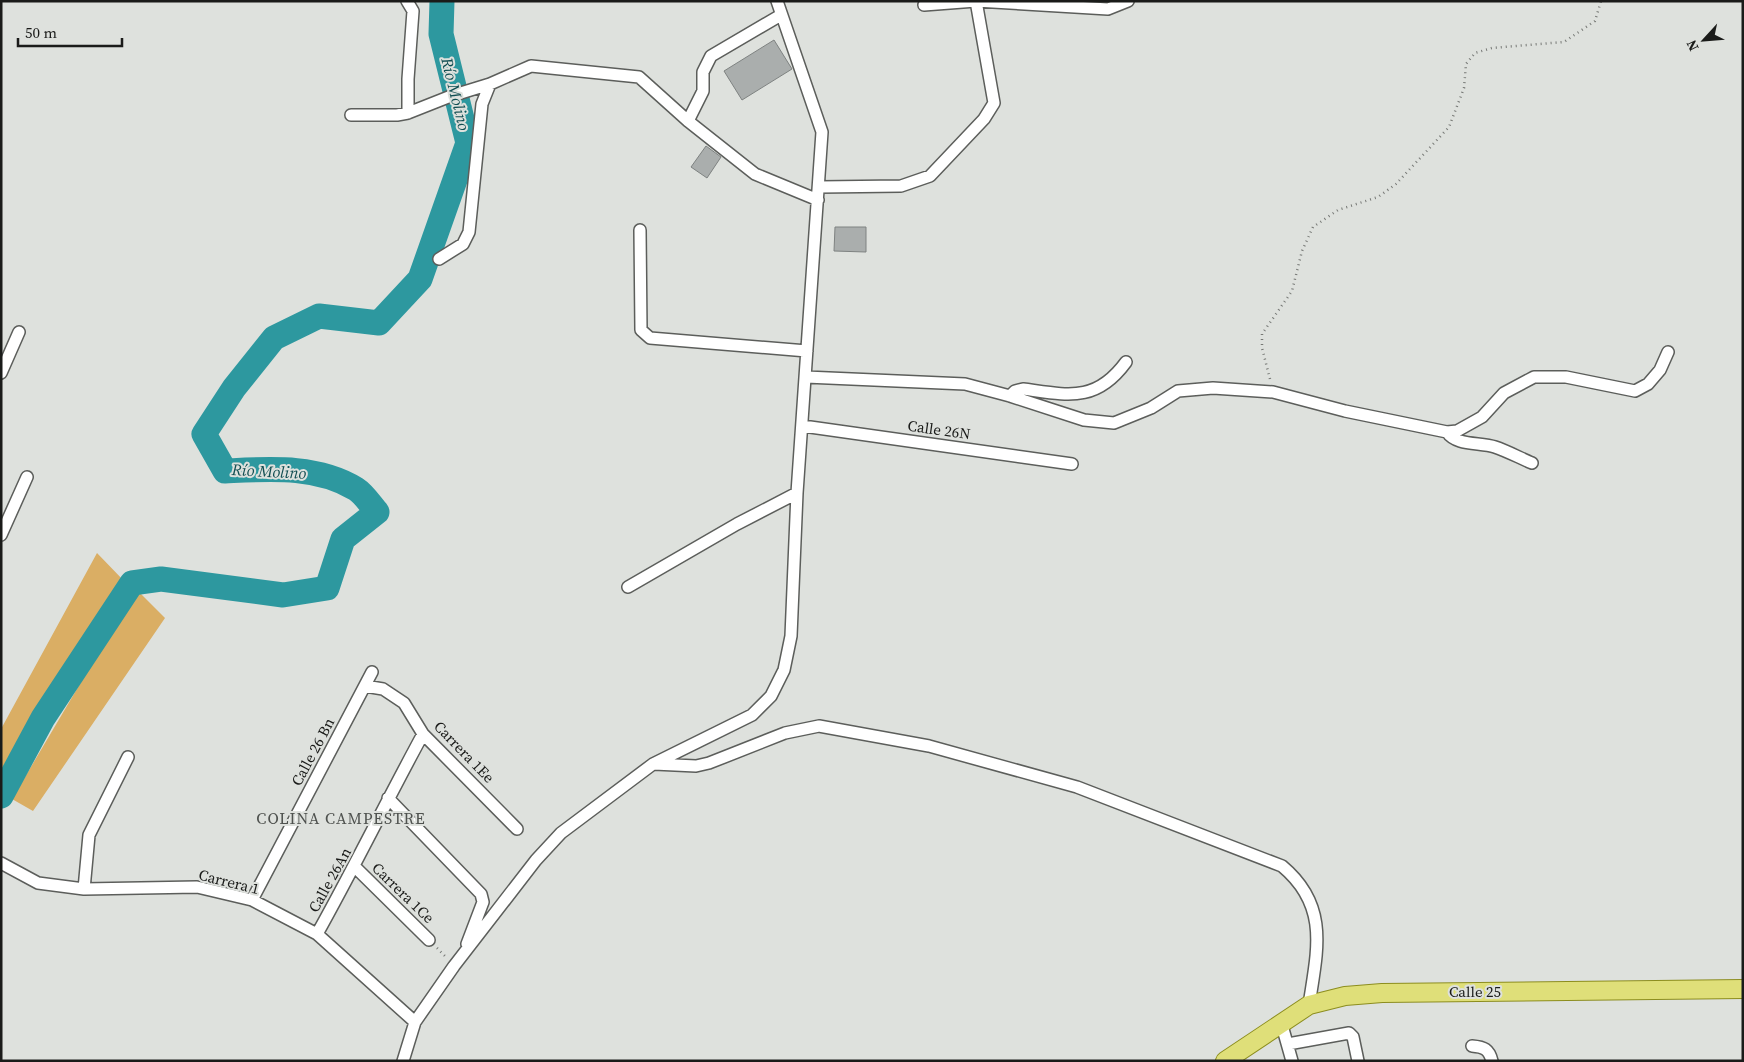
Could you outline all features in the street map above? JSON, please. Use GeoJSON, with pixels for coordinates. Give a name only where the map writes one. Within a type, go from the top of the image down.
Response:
{"type":"FeatureCollection","features":[{"type":"Feature","properties":{"kind":"main road","name":"Calle 25"},"geometry":{"type":"LineString","coordinates":[[1225,1061],[1309,1005],[1345,996],[1382,993],[1743,989]]}},
{"type":"Feature","properties":{"kind":"street"},"geometry":{"type":"LineString","coordinates":[[407,1],[413,11],[408,79],[408,113]]}},
{"type":"Feature","properties":{"kind":"street"},"geometry":{"type":"LineString","coordinates":[[402,1061],[415,1022],[458,961],[536,860],[561,834],[653,764],[752,715],[771,696],[784,670],[791,636],[797,493],[820,187],[822,132],[777,1]]}},
{"type":"Feature","properties":{"kind":"street"},"geometry":{"type":"LineString","coordinates":[[820,187],[901,186],[930,176],[984,119],[994,103],[976,1]]}},
{"type":"Feature","properties":{"kind":"street"},"geometry":{"type":"LineString","coordinates":[[924,5],[976,1],[1108,9],[1128,1]]}},
{"type":"Feature","properties":{"kind":"street"},"geometry":{"type":"LineString","coordinates":[[688,121],[703,91],[703,72],[711,56],[781,15]]}},
{"type":"Feature","properties":{"kind":"street"},"geometry":{"type":"LineString","coordinates":[[351,115],[397,115],[408,113],[437,101],[490,84],[531,66],[639,76],[688,121],[755,174],[818,200]]}},
{"type":"Feature","properties":{"kind":"street"},"geometry":{"type":"LineString","coordinates":[[439,259],[463,244],[469,232],[482,104],[490,84]]}},
{"type":"Feature","properties":{"kind":"street"},"geometry":{"type":"LineString","coordinates":[[640,230],[641,330],[644,334],[650,338],[807,351]]}},
{"type":"Feature","properties":{"kind":"street"},"geometry":{"type":"LineString","coordinates":[[1,373],[19,332]]}},
{"type":"Feature","properties":{"kind":"street"},"geometry":{"type":"LineString","coordinates":[[806,377],[965,384],[1010,396],[1084,420],[1114,423],[1151,408],[1178,391],[1213,388],[1274,392],[1344,411],[1447,432],[1457,431],[1482,417],[1504,392],[1534,377],[1566,377],[1635,391],[1648,384],[1660,370],[1668,352]]}},
{"type":"Feature","properties":{"kind":"street"},"geometry":{"type":"LineString","coordinates":[[1010,396],[1015,391],[1023,389],[1080,394],[1100,388],[1115,377],[1126,362]]}},
{"type":"Feature","properties":{"kind":"street","name":"Calle 26N"},"geometry":{"type":"LineString","coordinates":[[802,426],[1072,464]]}},
{"type":"Feature","properties":{"kind":"street"},"geometry":{"type":"LineString","coordinates":[[1447,432],[1450,437],[1460,441],[1494,447],[1532,463]]}},
{"type":"Feature","properties":{"kind":"street"},"geometry":{"type":"LineString","coordinates":[[1,535],[27,477]]}},
{"type":"Feature","properties":{"kind":"street"},"geometry":{"type":"LineString","coordinates":[[628,587],[737,524],[797,493]]}},
{"type":"Feature","properties":{"kind":"street","name":"Calle 26 Bn"},"geometry":{"type":"LineString","coordinates":[[252,900],[372,672]]}},
{"type":"Feature","properties":{"kind":"street","name":"Carrera 1Ee"},"geometry":{"type":"LineString","coordinates":[[364,686],[384,689],[404,703],[423,734],[517,828]]}},
{"type":"Feature","properties":{"kind":"street"},"geometry":{"type":"LineString","coordinates":[[653,764],[696,766],[709,763],[784,733],[819,726],[929,746],[1077,787],[1282,866],[1297,879],[1311,901],[1316,922],[1317,952],[1309,1005]]}},
{"type":"Feature","properties":{"kind":"street","name":"Calle 26An"},"geometry":{"type":"LineString","coordinates":[[317,934],[355,867],[388,798],[423,734]]}},
{"type":"Feature","properties":{"kind":"street"},"geometry":{"type":"LineString","coordinates":[[84,889],[89,836],[128,757]]}},
{"type":"Feature","properties":{"kind":"street"},"geometry":{"type":"LineString","coordinates":[[388,798],[481,894],[483,902],[458,961]]}},
{"type":"Feature","properties":{"kind":"street","name":"Carrera 1"},"geometry":{"type":"LineString","coordinates":[[1,863],[38,883],[84,889],[197,888],[252,900],[317,934],[415,1022]]}},
{"type":"Feature","properties":{"kind":"street","name":"Carrera 1Ce"},"geometry":{"type":"LineString","coordinates":[[355,867],[430,940]]}},
{"type":"Feature","properties":{"kind":"street"},"geometry":{"type":"LineString","coordinates":[[1281,1022],[1292,1061]]}},
{"type":"Feature","properties":{"kind":"street"},"geometry":{"type":"LineString","coordinates":[[1288,1044],[1349,1033],[1353,1037],[1358,1061]]}},
{"type":"Feature","properties":{"kind":"street"},"geometry":{"type":"LineString","coordinates":[[1472,1046],[1484,1047],[1490,1053],[1492,1061]]}},
{"type":"Feature","properties":{"kind":"path"},"geometry":{"type":"LineString","coordinates":[[1274,392],[1262,348],[1262,334],[1292,291],[1302,252],[1313,228],[1338,210],[1378,197],[1403,177],[1449,126],[1464,88],[1466,64],[1475,53],[1492,48],[1564,42],[1595,21],[1601,1]]}},
{"type":"Feature","properties":{"kind":"path"},"geometry":{"type":"LineString","coordinates":[[430,940],[458,961]]}},
{"type":"Feature","properties":{"kind":"shaded area"},"geometry":{"type":"Polygon","coordinates":[[[97,553],[125,582],[1,779],[1,729],[97,553]]]}},
{"type":"Feature","properties":{"kind":"shaded area"},"geometry":{"type":"Polygon","coordinates":[[[136,589],[165,618],[33,811],[12,799],[136,589]]]}},
{"type":"Feature","properties":{"kind":"building"},"geometry":{"type":"Polygon","coordinates":[[[774,40],[792,69],[742,100],[724,71],[774,40]]]}},
{"type":"Feature","properties":{"kind":"building"},"geometry":{"type":"Polygon","coordinates":[[[706,146],[721,157],[707,178],[691,167],[706,146]]]}},
{"type":"Feature","properties":{"kind":"building"},"geometry":{"type":"Polygon","coordinates":[[[835,227],[866,227],[866,252],[834,251],[835,227]]]}},
{"type":"Feature","properties":{"kind":"waterway","name":"Río Molino"},"geometry":{"type":"LineString","coordinates":[[1,796],[43,718],[132,583],[161,579],[283,595],[327,588],[343,539],[377,512],[356,489],[341,481],[325,476],[309,472],[276,469],[225,471],[204,434],[234,388],[274,338],[319,316],[379,323],[420,279],[468,143],[441,34],[442,1]]}},
{"type":"Feature","properties":{"kind":"district","name":"COLINA CAMPESTRE"},"geometry":{"type":"Point","coordinates":[341,818]}}]}
